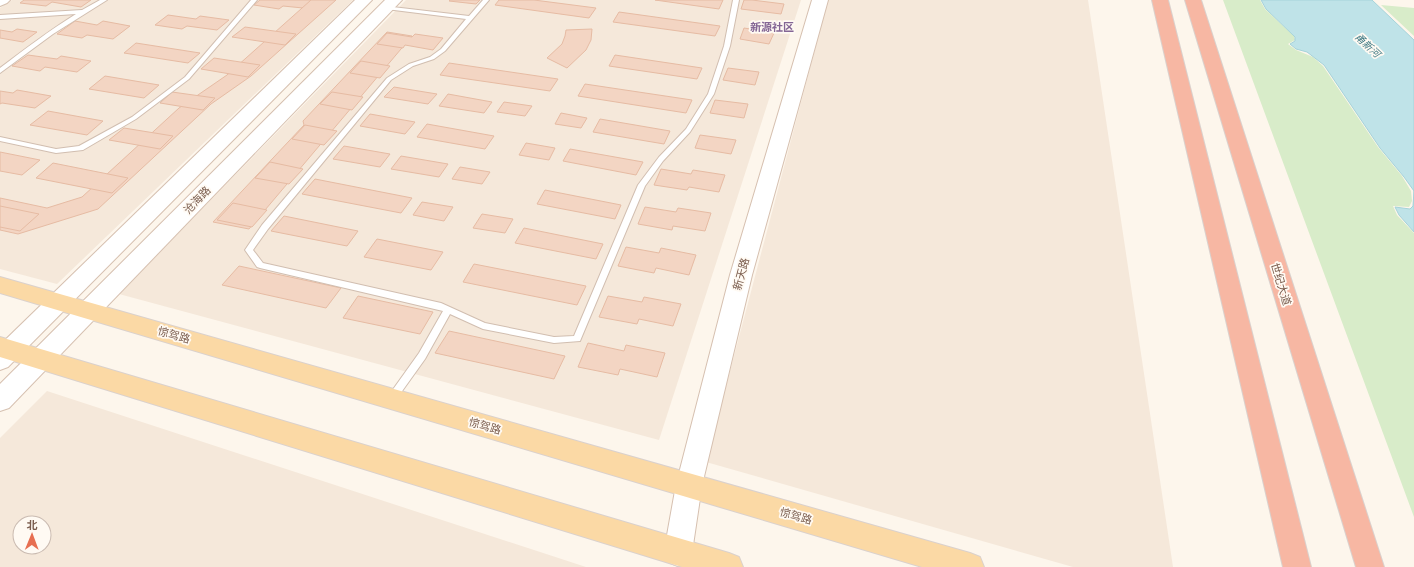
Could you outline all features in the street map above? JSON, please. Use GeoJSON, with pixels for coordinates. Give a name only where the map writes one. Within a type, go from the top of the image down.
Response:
{"type":"FeatureCollection","features":[{"type":"Feature","properties":{"kind":"highway"},"geometry":{"type":"LineString","coordinates":[[1160,0],[1297,567]]}},
{"type":"Feature","properties":{"kind":"highway","name":"世纪大道"},"geometry":{"type":"LineString","coordinates":[[1193,0],[1370,567]]}},
{"type":"Feature","properties":{"kind":"main road"},"geometry":{"type":"LineString","coordinates":[[3,352],[59,302],[364,0]]}},
{"type":"Feature","properties":{"kind":"main road","name":"新天路"},"geometry":{"type":"LineString","coordinates":[[678,552],[689,485],[741,275],[820,0]]}},
{"type":"Feature","properties":{"kind":"main road","name":"沧海路"},"geometry":{"type":"LineString","coordinates":[[0,400],[390,4]]}},
{"type":"Feature","properties":{"kind":"main road","name":"惊驾路"},"geometry":{"type":"LineString","coordinates":[[0,285],[970,567]]}},
{"type":"Feature","properties":{"kind":"main road"},"geometry":{"type":"LineString","coordinates":[[3,352],[41,359],[729,567]]}},
{"type":"Feature","properties":{"kind":"lane"},"geometry":{"type":"LineString","coordinates":[[0,71],[30,47],[82,12],[104,0]]}},
{"type":"Feature","properties":{"kind":"lane"},"geometry":{"type":"LineString","coordinates":[[0,139],[56,151],[81,148],[134,118],[187,78],[254,0]]}},
{"type":"Feature","properties":{"kind":"lane"},"geometry":{"type":"LineString","coordinates":[[486,0],[443,50],[432,58],[411,65],[389,79],[270,222],[249,250],[260,265],[434,304],[483,326],[554,340],[577,339],[642,186],[661,159],[688,130],[711,94],[727,46],[736,0]]}},
{"type":"Feature","properties":{"kind":"lane"},"geometry":{"type":"LineString","coordinates":[[390,4],[469,18]]}},
{"type":"Feature","properties":{"kind":"lane"},"geometry":{"type":"LineString","coordinates":[[0,17],[82,12]]}},
{"type":"Feature","properties":{"kind":"lane"},"geometry":{"type":"LineString","coordinates":[[392,398],[422,356],[448,309]]}},
{"type":"Feature","properties":{"kind":"shaded area"},"geometry":{"type":"Polygon","coordinates":[[[12,0],[353,0],[57,284],[0,269],[0,8],[12,0]]]}},
{"type":"Feature","properties":{"kind":"shaded area"},"geometry":{"type":"Polygon","coordinates":[[[406,0],[801,0],[659,440],[119,294],[406,0]]]}},
{"type":"Feature","properties":{"kind":"shaded area"},"geometry":{"type":"Polygon","coordinates":[[[828,0],[1088,0],[1173,567],[1073,567],[706,462],[828,0]]]}},
{"type":"Feature","properties":{"kind":"shaded area"},"geometry":{"type":"Polygon","coordinates":[[[47,391],[586,567],[0,567],[0,438],[47,391]]]}},
{"type":"Feature","properties":{"kind":"green space"},"geometry":{"type":"Polygon","coordinates":[[[1223,0],[1260,0],[1265,9],[1294,36],[1295,40],[1288,44],[1296,50],[1313,57],[1323,66],[1378,147],[1402,176],[1411,191],[1412,201],[1409,207],[1393,206],[1397,215],[1414,233],[1414,517],[1223,0]]]}},
{"type":"Feature","properties":{"kind":"green space"},"geometry":{"type":"Polygon","coordinates":[[[1381,5],[1414,8],[1414,36],[1381,5]]]}},
{"type":"Feature","properties":{"kind":"water","name":"甬新河"},"geometry":{"type":"Polygon","coordinates":[[[1261,0],[1372,0],[1414,40],[1414,191],[1380,148],[1324,65],[1307,52],[1296,49],[1290,44],[1295,41],[1295,37],[1266,9],[1261,0]]]}},
{"type":"Feature","properties":{"kind":"water"},"geometry":{"type":"Polygon","coordinates":[[[1414,191],[1414,232],[1399,215],[1395,207],[1410,209],[1413,206],[1414,191]]]}},
{"type":"Feature","properties":{"kind":"building"},"geometry":{"type":"Polygon","coordinates":[[[24,0],[91,0],[81,7],[52,2],[46,6],[20,3],[24,0]]]}},
{"type":"Feature","properties":{"kind":"building"},"geometry":{"type":"Polygon","coordinates":[[[260,0],[333,0],[323,10],[283,6],[279,9],[254,5],[260,0]]]}},
{"type":"Feature","properties":{"kind":"building"},"geometry":{"type":"Polygon","coordinates":[[[311,0],[336,0],[251,76],[211,104],[98,209],[18,234],[0,230],[0,198],[47,208],[82,197],[179,108],[227,75],[311,0]]]}},
{"type":"Feature","properties":{"kind":"building"},"geometry":{"type":"Polygon","coordinates":[[[480,0],[476,4],[449,1],[480,0]]]}},
{"type":"Feature","properties":{"kind":"building"},"geometry":{"type":"Polygon","coordinates":[[[499,0],[534,0],[596,8],[589,18],[495,5],[499,0]]]}},
{"type":"Feature","properties":{"kind":"building"},"geometry":{"type":"Polygon","coordinates":[[[655,0],[723,0],[719,9],[655,0]]]}},
{"type":"Feature","properties":{"kind":"building"},"geometry":{"type":"Polygon","coordinates":[[[744,0],[784,4],[781,14],[741,9],[744,0]]]}},
{"type":"Feature","properties":{"kind":"building"},"geometry":{"type":"Polygon","coordinates":[[[619,12],[720,26],[715,36],[613,22],[619,12]]]}},
{"type":"Feature","properties":{"kind":"building"},"geometry":{"type":"Polygon","coordinates":[[[168,15],[196,19],[200,16],[229,20],[217,30],[187,26],[182,29],[155,25],[168,15]]]}},
{"type":"Feature","properties":{"kind":"building"},"geometry":{"type":"Polygon","coordinates":[[[75,21],[97,25],[103,21],[130,26],[113,39],[87,35],[82,38],[57,34],[75,21]]]}},
{"type":"Feature","properties":{"kind":"building"},"geometry":{"type":"Polygon","coordinates":[[[245,27],[296,34],[285,45],[232,37],[245,27]]]}},
{"type":"Feature","properties":{"kind":"building"},"geometry":{"type":"Polygon","coordinates":[[[744,28],[774,33],[769,44],[740,39],[744,28]]]}},
{"type":"Feature","properties":{"kind":"building"},"geometry":{"type":"Polygon","coordinates":[[[17,29],[37,32],[23,42],[0,38],[0,30],[12,32],[17,29]]]}},
{"type":"Feature","properties":{"kind":"building"},"geometry":{"type":"Polygon","coordinates":[[[592,29],[591,40],[586,50],[567,68],[547,58],[562,44],[566,30],[592,29]]]}},
{"type":"Feature","properties":{"kind":"building"},"geometry":{"type":"Polygon","coordinates":[[[387,32],[412,36],[249,229],[213,222],[304,125],[303,121],[387,32]]]}},
{"type":"Feature","properties":{"kind":"building"},"geometry":{"type":"Polygon","coordinates":[[[387,33],[412,37],[415,34],[443,38],[433,50],[405,45],[403,48],[377,44],[387,33]]]}},
{"type":"Feature","properties":{"kind":"building"},"geometry":{"type":"Polygon","coordinates":[[[136,43],[200,53],[188,63],[124,53],[136,43]]]}},
{"type":"Feature","properties":{"kind":"building"},"geometry":{"type":"Polygon","coordinates":[[[28,55],[57,59],[61,56],[91,61],[77,72],[45,67],[40,71],[12,66],[28,55]]]}},
{"type":"Feature","properties":{"kind":"building"},"geometry":{"type":"Polygon","coordinates":[[[615,55],[702,68],[697,79],[609,66],[615,55]]]}},
{"type":"Feature","properties":{"kind":"building"},"geometry":{"type":"Polygon","coordinates":[[[214,58],[260,65],[248,77],[201,69],[214,58]]]}},
{"type":"Feature","properties":{"kind":"building"},"geometry":{"type":"Polygon","coordinates":[[[361,61],[390,66],[380,78],[350,73],[361,61]]]}},
{"type":"Feature","properties":{"kind":"building"},"geometry":{"type":"Polygon","coordinates":[[[449,63],[558,79],[550,91],[440,75],[449,63]]]}},
{"type":"Feature","properties":{"kind":"building"},"geometry":{"type":"Polygon","coordinates":[[[728,68],[759,72],[755,85],[723,80],[728,68]]]}},
{"type":"Feature","properties":{"kind":"building"},"geometry":{"type":"Polygon","coordinates":[[[105,76],[159,85],[144,98],[89,89],[105,76]]]}},
{"type":"Feature","properties":{"kind":"building"},"geometry":{"type":"Polygon","coordinates":[[[585,84],[692,100],[686,113],[578,96],[585,84]]]}},
{"type":"Feature","properties":{"kind":"building"},"geometry":{"type":"Polygon","coordinates":[[[394,87],[437,94],[428,104],[384,97],[394,87]]]}},
{"type":"Feature","properties":{"kind":"building"},"geometry":{"type":"Polygon","coordinates":[[[17,90],[51,96],[35,108],[2,103],[0,104],[0,91],[13,93],[17,90]]]}},
{"type":"Feature","properties":{"kind":"building"},"geometry":{"type":"Polygon","coordinates":[[[172,92],[215,98],[203,110],[160,103],[172,92]]]}},
{"type":"Feature","properties":{"kind":"building"},"geometry":{"type":"Polygon","coordinates":[[[332,92],[363,97],[352,110],[320,104],[332,92]]]}},
{"type":"Feature","properties":{"kind":"building"},"geometry":{"type":"Polygon","coordinates":[[[448,94],[492,102],[484,113],[439,106],[448,94]]]}},
{"type":"Feature","properties":{"kind":"building"},"geometry":{"type":"Polygon","coordinates":[[[715,100],[748,104],[744,118],[710,113],[715,100]]]}},
{"type":"Feature","properties":{"kind":"building"},"geometry":{"type":"Polygon","coordinates":[[[504,102],[532,106],[525,116],[497,112],[504,102]]]}},
{"type":"Feature","properties":{"kind":"building"},"geometry":{"type":"Polygon","coordinates":[[[48,111],[103,121],[87,135],[30,125],[48,111]]]}},
{"type":"Feature","properties":{"kind":"building"},"geometry":{"type":"Polygon","coordinates":[[[561,113],[587,118],[581,128],[555,124],[561,113]]]}},
{"type":"Feature","properties":{"kind":"building"},"geometry":{"type":"Polygon","coordinates":[[[370,114],[415,122],[405,134],[360,126],[370,114]]]}},
{"type":"Feature","properties":{"kind":"building"},"geometry":{"type":"Polygon","coordinates":[[[600,119],[670,131],[664,144],[593,132],[600,119]]]}},
{"type":"Feature","properties":{"kind":"building"},"geometry":{"type":"Polygon","coordinates":[[[427,124],[494,136],[485,149],[417,137],[427,124]]]}},
{"type":"Feature","properties":{"kind":"building"},"geometry":{"type":"Polygon","coordinates":[[[305,125],[337,131],[324,145],[292,139],[305,125]]]}},
{"type":"Feature","properties":{"kind":"building"},"geometry":{"type":"Polygon","coordinates":[[[124,128],[173,136],[160,149],[109,140],[124,128]]]}},
{"type":"Feature","properties":{"kind":"building"},"geometry":{"type":"Polygon","coordinates":[[[700,135],[736,140],[731,154],[695,148],[700,135]]]}},
{"type":"Feature","properties":{"kind":"building"},"geometry":{"type":"Polygon","coordinates":[[[526,143],[555,148],[549,160],[519,155],[526,143]]]}},
{"type":"Feature","properties":{"kind":"building"},"geometry":{"type":"Polygon","coordinates":[[[344,146],[390,154],[380,167],[333,159],[344,146]]]}},
{"type":"Feature","properties":{"kind":"building"},"geometry":{"type":"Polygon","coordinates":[[[570,149],[643,162],[636,175],[563,161],[570,149]]]}},
{"type":"Feature","properties":{"kind":"building"},"geometry":{"type":"Polygon","coordinates":[[[0,152],[40,160],[22,175],[0,171],[0,152]]]}},
{"type":"Feature","properties":{"kind":"building"},"geometry":{"type":"Polygon","coordinates":[[[401,156],[448,164],[439,177],[391,169],[401,156]]]}},
{"type":"Feature","properties":{"kind":"building"},"geometry":{"type":"Polygon","coordinates":[[[270,162],[303,169],[289,184],[255,178],[270,162]]]}},
{"type":"Feature","properties":{"kind":"building"},"geometry":{"type":"Polygon","coordinates":[[[53,163],[128,178],[112,193],[36,178],[53,163]]]}},
{"type":"Feature","properties":{"kind":"building"},"geometry":{"type":"Polygon","coordinates":[[[460,167],[490,172],[482,184],[452,179],[460,167]]]}},
{"type":"Feature","properties":{"kind":"building"},"geometry":{"type":"Polygon","coordinates":[[[661,169],[691,174],[693,170],[725,175],[719,192],[689,187],[687,190],[654,185],[661,169]]]}},
{"type":"Feature","properties":{"kind":"building"},"geometry":{"type":"Polygon","coordinates":[[[315,179],[412,198],[401,213],[302,194],[315,179]]]}},
{"type":"Feature","properties":{"kind":"building"},"geometry":{"type":"Polygon","coordinates":[[[545,190],[621,205],[615,219],[537,204],[545,190]]]}},
{"type":"Feature","properties":{"kind":"building"},"geometry":{"type":"Polygon","coordinates":[[[422,202],[453,207],[444,221],[413,215],[422,202]]]}},
{"type":"Feature","properties":{"kind":"building"},"geometry":{"type":"Polygon","coordinates":[[[233,203],[267,210],[252,227],[217,220],[233,203]]]}},
{"type":"Feature","properties":{"kind":"building"},"geometry":{"type":"Polygon","coordinates":[[[0,206],[39,214],[20,231],[0,227],[0,206]]]}},
{"type":"Feature","properties":{"kind":"building"},"geometry":{"type":"Polygon","coordinates":[[[645,207],[676,212],[678,208],[711,213],[705,231],[673,226],[672,230],[638,224],[645,207]]]}},
{"type":"Feature","properties":{"kind":"building"},"geometry":{"type":"Polygon","coordinates":[[[482,214],[513,219],[505,233],[473,228],[482,214]]]}},
{"type":"Feature","properties":{"kind":"building"},"geometry":{"type":"Polygon","coordinates":[[[284,216],[358,231],[347,246],[271,231],[284,216]]]}},
{"type":"Feature","properties":{"kind":"building"},"geometry":{"type":"Polygon","coordinates":[[[524,228],[603,244],[596,259],[515,243],[524,228]]]}},
{"type":"Feature","properties":{"kind":"building"},"geometry":{"type":"Polygon","coordinates":[[[377,239],[443,252],[431,270],[364,257],[377,239]]]}},
{"type":"Feature","properties":{"kind":"building"},"geometry":{"type":"Polygon","coordinates":[[[626,247],[659,253],[661,248],[696,255],[689,275],[656,268],[654,273],[618,266],[626,247]]]}},
{"type":"Feature","properties":{"kind":"building"},"geometry":{"type":"Polygon","coordinates":[[[474,264],[586,286],[577,305],[463,282],[474,264]]]}},
{"type":"Feature","properties":{"kind":"building"},"geometry":{"type":"Polygon","coordinates":[[[239,266],[341,288],[326,308],[222,285],[239,266]]]}},
{"type":"Feature","properties":{"kind":"building"},"geometry":{"type":"Polygon","coordinates":[[[358,296],[433,312],[420,334],[343,318],[358,296]]]}},
{"type":"Feature","properties":{"kind":"building"},"geometry":{"type":"Polygon","coordinates":[[[608,296],[642,302],[644,297],[681,304],[673,326],[639,319],[637,324],[599,317],[608,296]]]}},
{"type":"Feature","properties":{"kind":"building"},"geometry":{"type":"Polygon","coordinates":[[[449,331],[565,356],[554,379],[435,353],[449,331]]]}},
{"type":"Feature","properties":{"kind":"building"},"geometry":{"type":"Polygon","coordinates":[[[588,343],[624,351],[626,345],[665,353],[657,377],[620,369],[618,375],[578,367],[588,343]]]}},
{"type":"Feature","properties":{"kind":"district","name":"新源社区"},"geometry":{"type":"Point","coordinates":[772,27]}}]}
